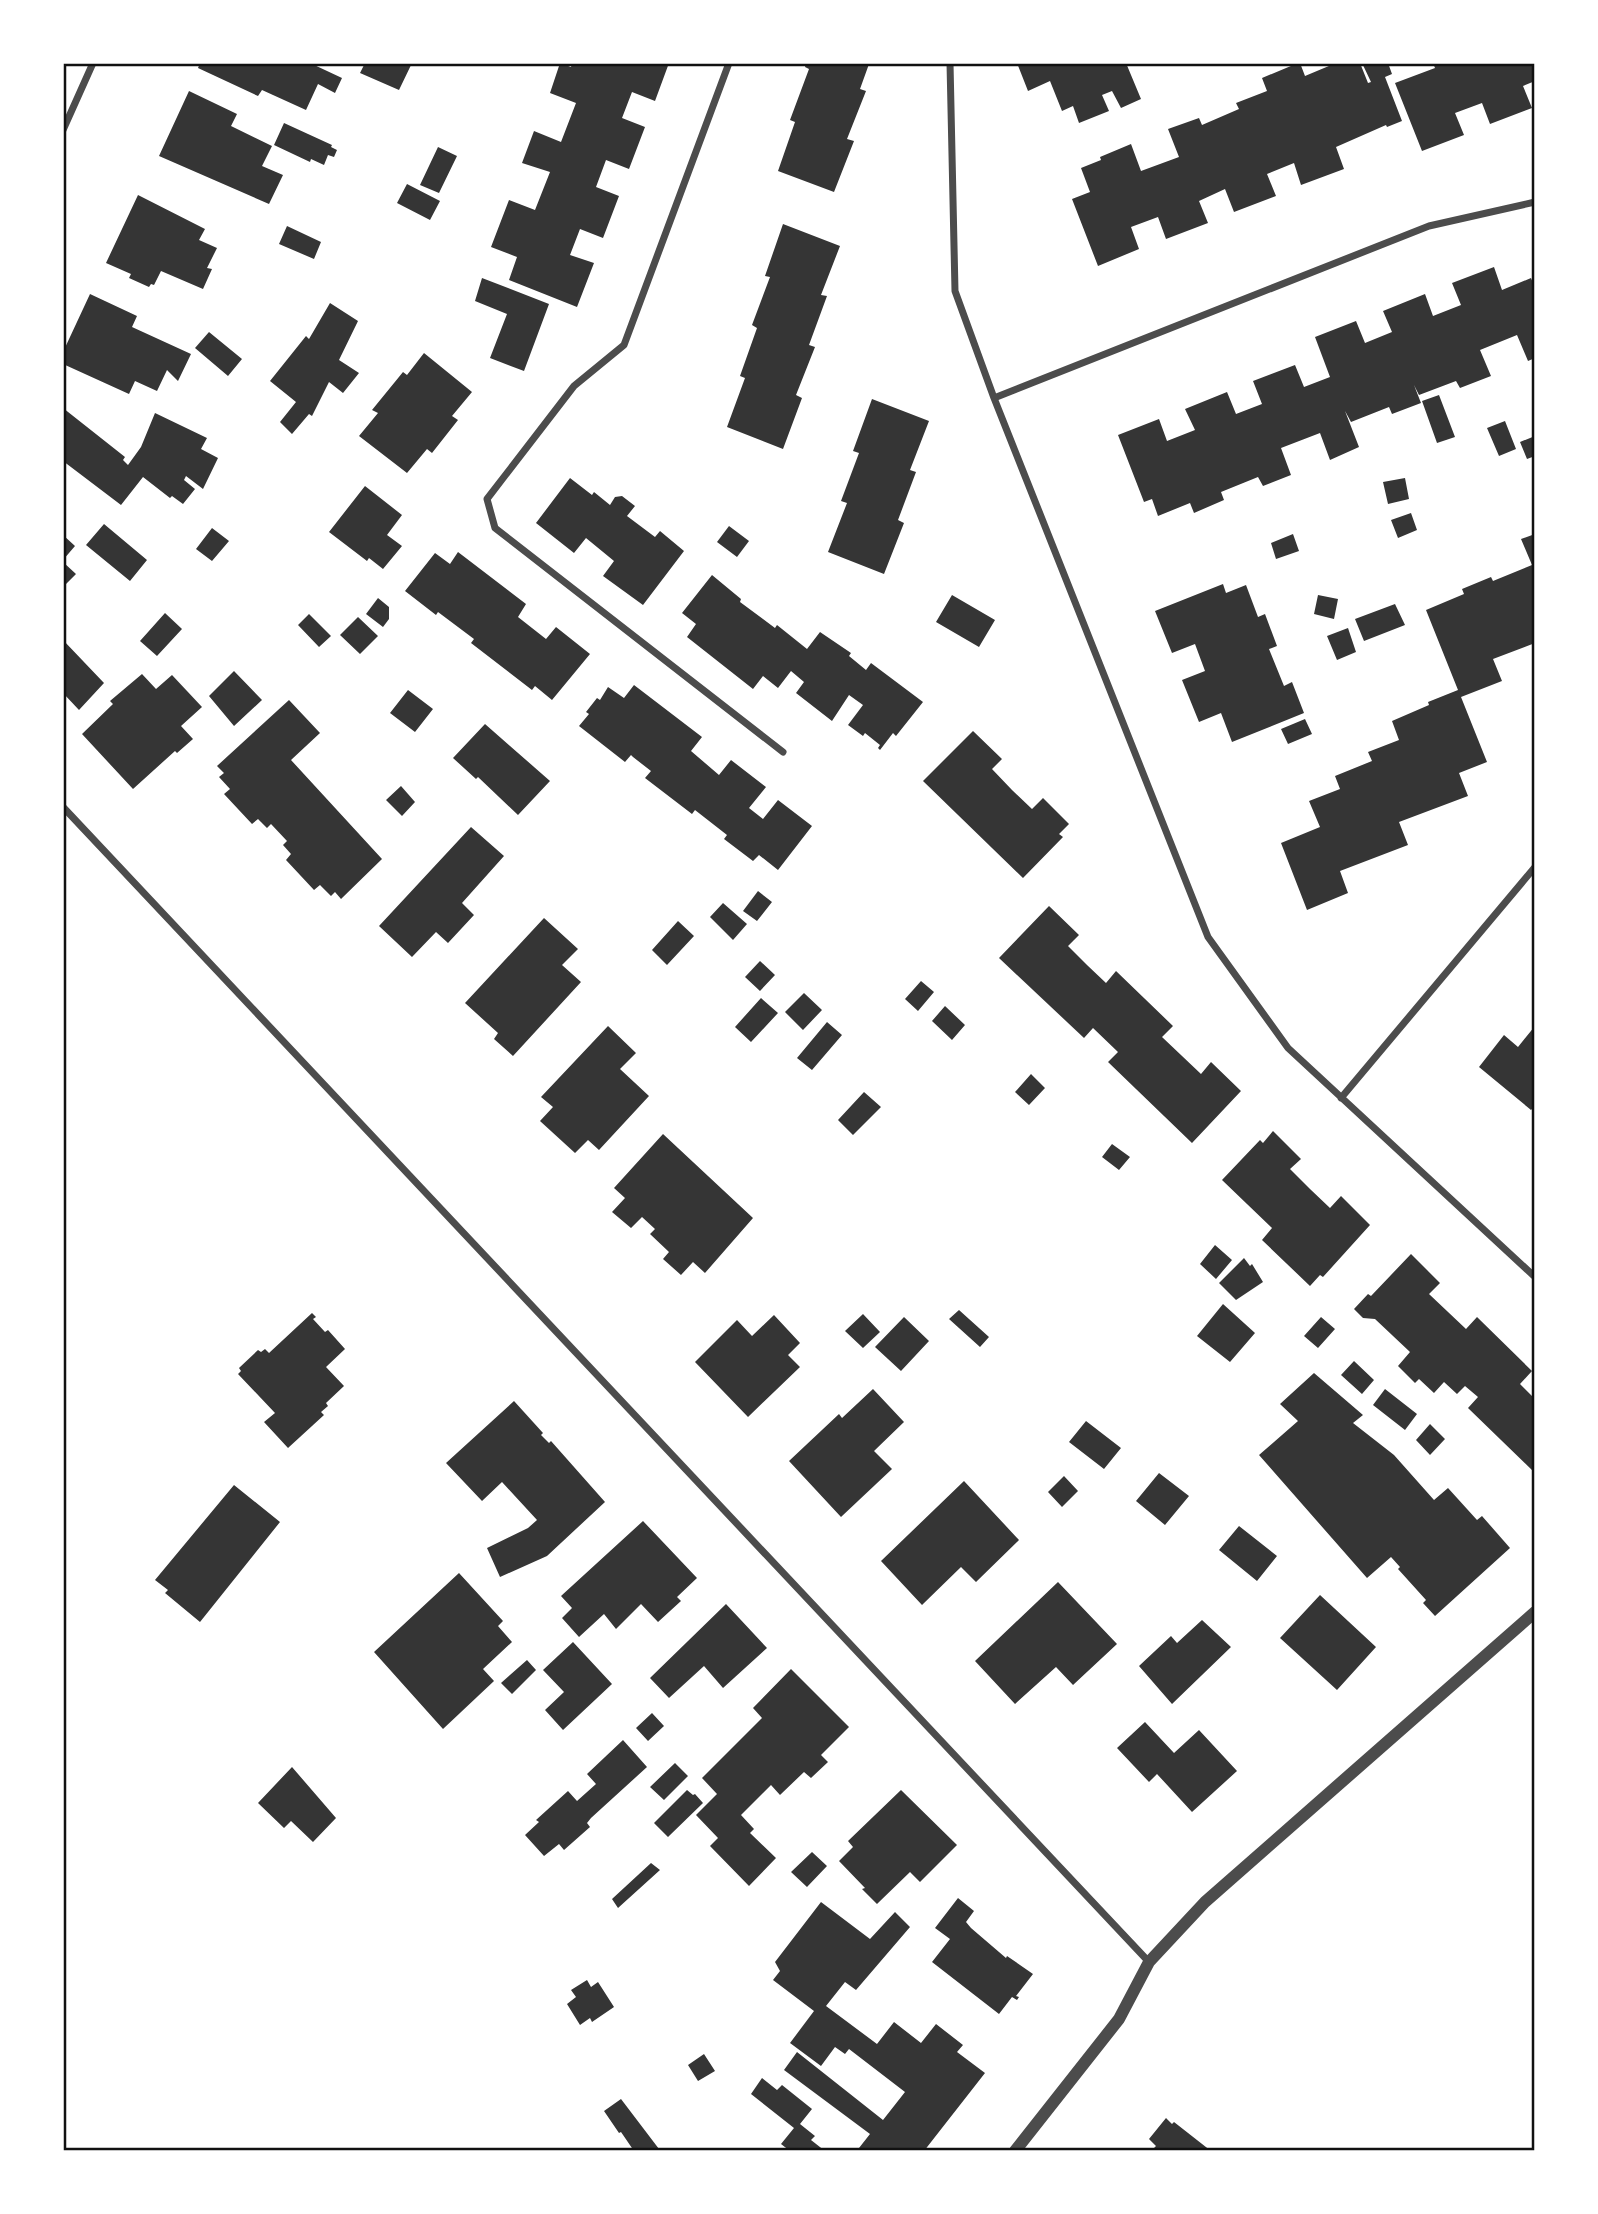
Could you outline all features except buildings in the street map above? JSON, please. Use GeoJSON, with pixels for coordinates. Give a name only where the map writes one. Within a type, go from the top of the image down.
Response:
{"type":"FeatureCollection","features":[{"type":"Feature","properties":{"kind":"street"},"geometry":{"type":"LineString","coordinates":[[63,130],[93,63]]}},
{"type":"Feature","properties":{"kind":"street"},"geometry":{"type":"LineString","coordinates":[[729,63],[624,345],[574,386],[487,499],[495,528],[783,752]]}},
{"type":"Feature","properties":{"kind":"street"},"geometry":{"type":"LineString","coordinates":[[950,63],[955,291],[994,398],[1208,937],[1288,1048],[1535,1277]]}},
{"type":"Feature","properties":{"kind":"street"},"geometry":{"type":"LineString","coordinates":[[994,398],[1429,226],[1535,202]]}},
{"type":"Feature","properties":{"kind":"street"},"geometry":{"type":"LineString","coordinates":[[63,807],[1149,1962]]}},
{"type":"Feature","properties":{"kind":"street"},"geometry":{"type":"LineString","coordinates":[[1341,1098],[1535,867]]}},
{"type":"Feature","properties":{"kind":"street"},"geometry":{"type":"LineString","coordinates":[[1015,2151],[1119,2020],[1149,1962],[1205,1902],[1535,1612]]}}]}
